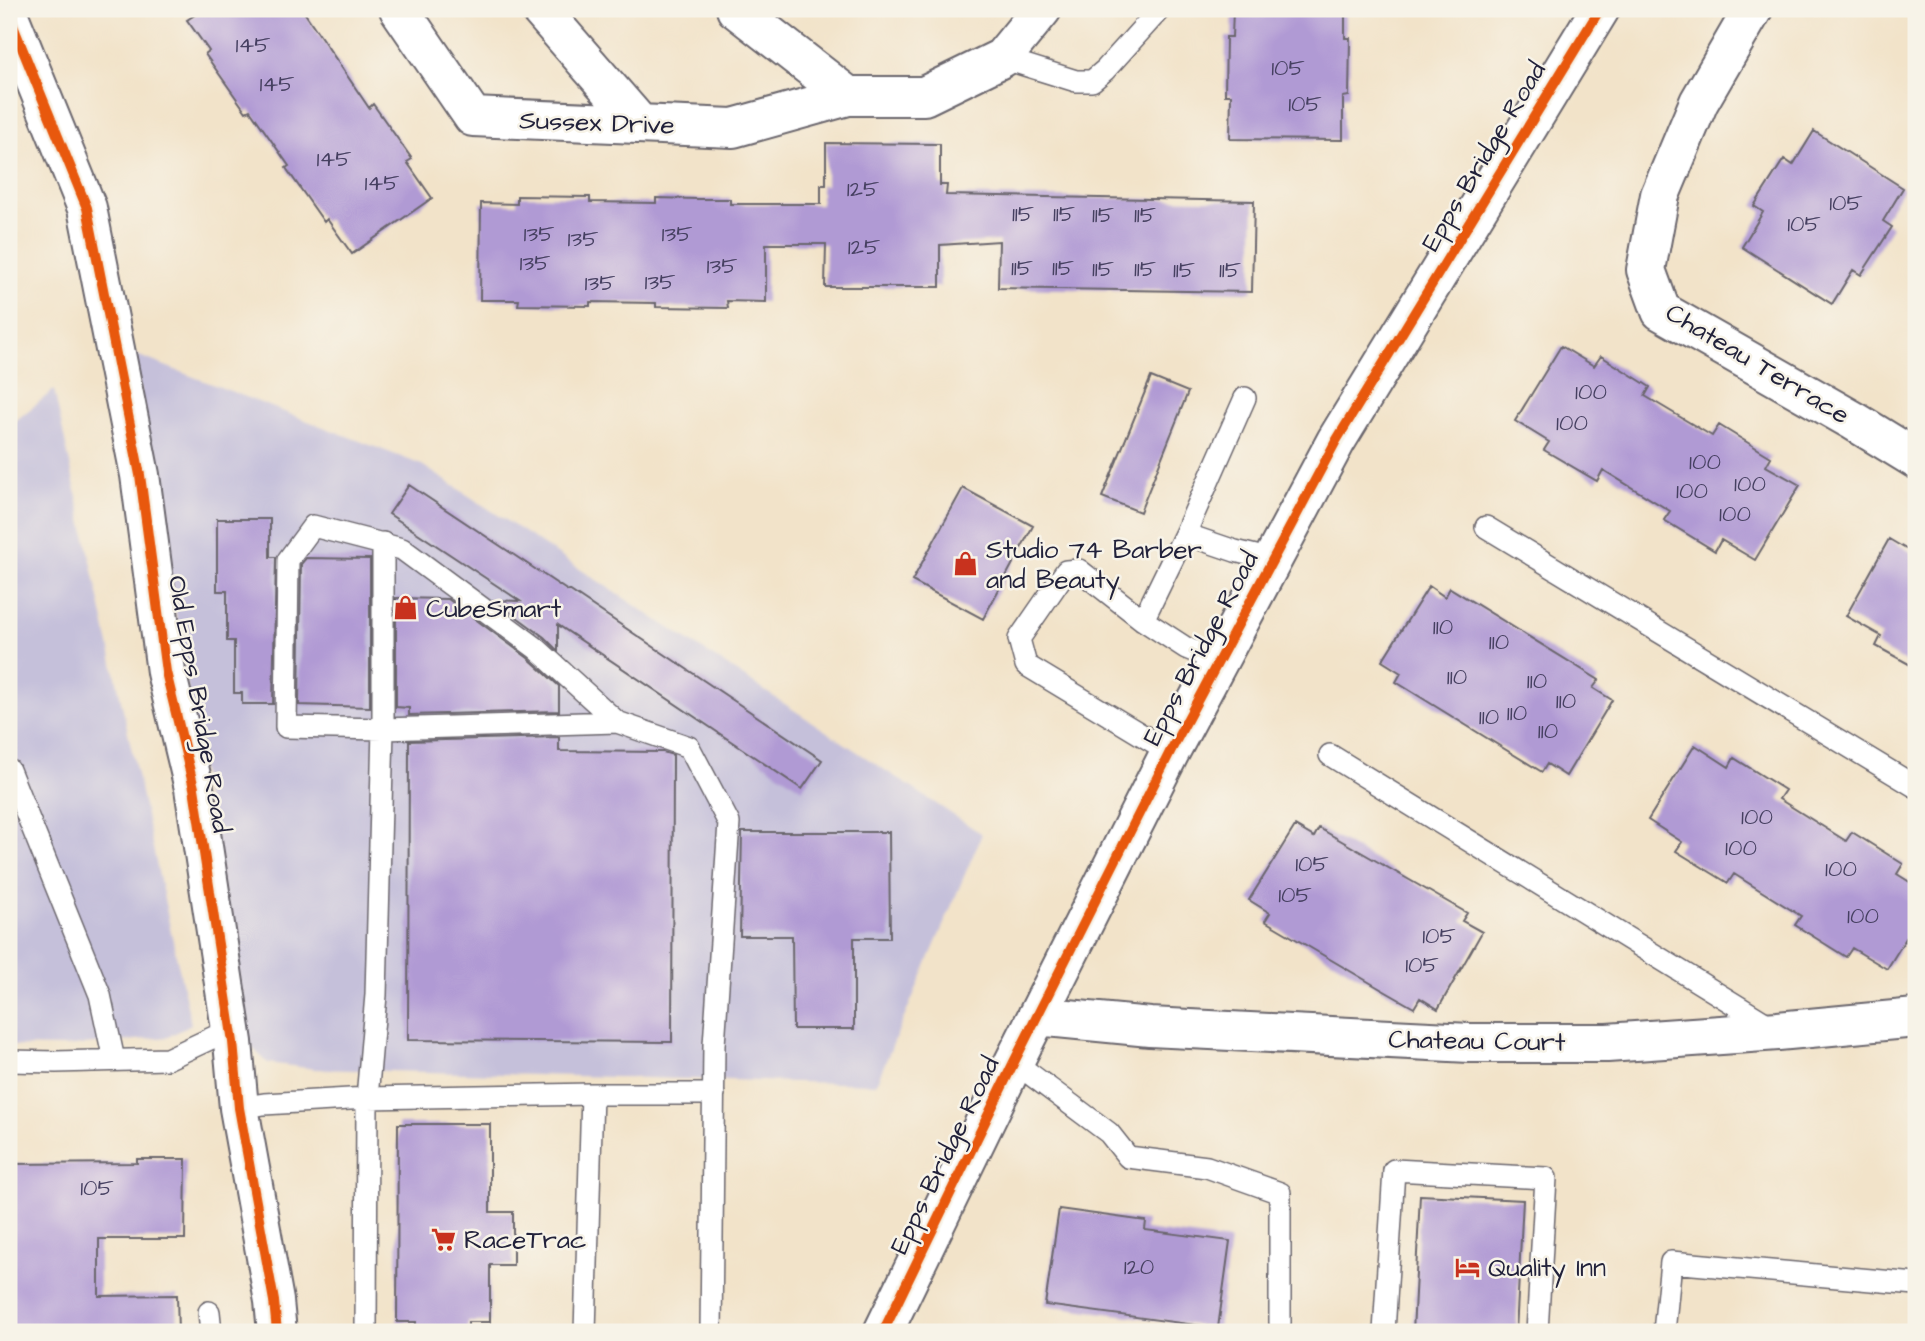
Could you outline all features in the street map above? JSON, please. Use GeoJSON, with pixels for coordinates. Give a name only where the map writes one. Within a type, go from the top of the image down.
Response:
{"type":"FeatureCollection","features":[{"type":"Feature","properties":{"kind":"street","name":"Sussex Drive"},"geometry":{"type":"LineString","coordinates":[[399,9],[473,117],[733,128],[848,96],[924,96],[1002,58],[1042,9]]}},
{"type":"Feature","properties":{"kind":"street"},"geometry":{"type":"LineString","coordinates":[[540,9],[640,124]]}},
{"type":"Feature","properties":{"kind":"street"},"geometry":{"type":"LineString","coordinates":[[736,9],[848,96]]}},
{"type":"Feature","properties":{"kind":"street","name":"Epps Bridge Road"},"geometry":{"type":"LineString","coordinates":[[885,1332],[1014,1062],[1170,751],[1336,441],[1600,9]]}},
{"type":"Feature","properties":{"kind":"street","name":"Chateau Terrace"},"geometry":{"type":"LineString","coordinates":[[1753,9],[1699,102],[1660,195],[1646,270],[1649,280],[1661,311],[1916,459]]}},
{"type":"Feature","properties":{"kind":"street","name":"Old Epps Bridge Road"},"geometry":{"type":"LineString","coordinates":[[9,16],[87,208],[140,475],[166,672],[194,788],[231,1029],[239,1108],[274,1301],[277,1332]]}},
{"type":"Feature","properties":{"kind":"street","name":"Chateau Court"},"geometry":{"type":"LineString","coordinates":[[1037,1016],[1150,1027],[1470,1043],[1607,1043],[1916,1018]]}},
{"type":"Feature","properties":{"kind":"lane"},"geometry":{"type":"LineString","coordinates":[[1002,58],[1076,81],[1092,81],[1160,9]]}},
{"type":"Feature","properties":{"kind":"lane"},"geometry":{"type":"LineString","coordinates":[[1143,620],[1185,534],[1245,398]]}},
{"type":"Feature","properties":{"kind":"lane"},"geometry":{"type":"LineString","coordinates":[[617,722],[536,648],[402,549],[313,526],[288,560],[286,727],[383,729],[617,722],[689,747],[729,823],[714,1045],[711,1332]]}},
{"type":"Feature","properties":{"kind":"lane"},"geometry":{"type":"LineString","coordinates":[[1486,527],[1916,787]]}},
{"type":"Feature","properties":{"kind":"lane"},"geometry":{"type":"LineString","coordinates":[[1185,534],[1272,560]]}},
{"type":"Feature","properties":{"kind":"lane"},"geometry":{"type":"LineString","coordinates":[[366,1332],[367,1098],[376,995],[383,729],[383,543]]}},
{"type":"Feature","properties":{"kind":"lane"},"geometry":{"type":"LineString","coordinates":[[1170,751],[1026,665],[1020,639],[1066,572],[1079,569],[1143,620],[1186,648],[1218,661]]}},
{"type":"Feature","properties":{"kind":"lane"},"geometry":{"type":"LineString","coordinates":[[1330,755],[1778,1031]]}},
{"type":"Feature","properties":{"kind":"lane"},"geometry":{"type":"LineString","coordinates":[[9,770],[100,995],[114,1060]]}},
{"type":"Feature","properties":{"kind":"lane"},"geometry":{"type":"LineString","coordinates":[[9,1061],[167,1059],[231,1029]]}},
{"type":"Feature","properties":{"kind":"lane"},"geometry":{"type":"LineString","coordinates":[[1014,1062],[1109,1133],[1128,1157],[1207,1167],[1280,1193],[1280,1323]]}},
{"type":"Feature","properties":{"kind":"lane"},"geometry":{"type":"LineString","coordinates":[[585,1332],[592,1094]]}},
{"type":"Feature","properties":{"kind":"lane"},"geometry":{"type":"LineString","coordinates":[[239,1108],[367,1098],[714,1094]]}},
{"type":"Feature","properties":{"kind":"lane"},"geometry":{"type":"LineString","coordinates":[[1384,1332],[1394,1170],[1546,1178],[1537,1332]]}},
{"type":"Feature","properties":{"kind":"lane"},"geometry":{"type":"LineString","coordinates":[[1664,1332],[1671,1262],[1916,1284]]}},
{"type":"Feature","properties":{"kind":"shaded area","name":"CubeSmart"},"geometry":{"type":"Polygon","coordinates":[[[134,354],[422,465],[982,834],[876,1084],[315,1069],[268,1063],[244,1040],[134,354]]]}},
{"type":"Feature","properties":{"kind":"shaded area"},"geometry":{"type":"Polygon","coordinates":[[[54,390],[191,1024],[168,1037],[63,1047],[9,1046],[9,426],[54,390]]]}},
{"type":"Feature","properties":{"kind":"building"},"geometry":{"type":"Polygon","coordinates":[[[204,9],[302,9],[369,108],[373,104],[412,159],[407,162],[432,198],[352,254],[327,219],[324,222],[250,110],[246,112],[205,54],[209,51],[187,20],[204,9]]]}},
{"type":"Feature","properties":{"kind":"building"},"geometry":{"type":"Polygon","coordinates":[[[1233,9],[1345,9],[1345,38],[1350,38],[1349,96],[1343,97],[1343,140],[1230,139],[1231,95],[1225,95],[1226,37],[1232,37],[1233,9]]]}},
{"type":"Feature","properties":{"kind":"building"},"geometry":{"type":"Polygon","coordinates":[[[1814,131],[1903,188],[1883,221],[1892,227],[1861,275],[1853,270],[1832,304],[1742,247],[1763,212],[1754,206],[1784,159],[1793,165],[1814,131]]]}},
{"type":"Feature","properties":{"kind":"building"},"geometry":{"type":"Polygon","coordinates":[[[826,143],[940,144],[940,185],[947,185],[946,195],[1254,201],[1252,292],[998,288],[999,241],[940,245],[940,287],[825,287],[826,244],[766,244],[766,302],[727,301],[728,308],[656,307],[656,303],[590,302],[590,306],[518,305],[519,300],[480,300],[481,203],[517,204],[517,196],[590,197],[590,202],[656,203],[656,198],[730,199],[730,204],[821,204],[821,185],[826,185],[826,143]]]}},
{"type":"Feature","properties":{"kind":"building"},"geometry":{"type":"Polygon","coordinates":[[[1561,346],[1594,366],[1601,356],[1650,387],[1645,396],[1712,436],[1719,425],[1771,457],[1766,466],[1800,485],[1755,560],[1721,540],[1715,551],[1664,520],[1670,511],[1603,470],[1597,481],[1544,450],[1549,442],[1515,421],[1561,346]]]}},
{"type":"Feature","properties":{"kind":"building"},"geometry":{"type":"Polygon","coordinates":[[[1151,377],[1188,392],[1140,512],[1102,497],[1151,377]]]}},
{"type":"Feature","properties":{"kind":"building"},"geometry":{"type":"Polygon","coordinates":[[[409,485],[822,760],[802,789],[558,625],[558,651],[544,637],[494,600],[520,601],[389,514],[409,485]]]}},
{"type":"Feature","properties":{"kind":"building","name":"Studio 74 Barber and Beauty"},"geometry":{"type":"Polygon","coordinates":[[[963,488],[1033,526],[983,619],[912,581],[963,488]]]}},
{"type":"Feature","properties":{"kind":"building"},"geometry":{"type":"Polygon","coordinates":[[[217,519],[270,519],[270,557],[276,557],[273,704],[242,704],[242,693],[234,693],[234,641],[227,641],[227,591],[217,591],[217,519]]]}},
{"type":"Feature","properties":{"kind":"building"},"geometry":{"type":"Polygon","coordinates":[[[1889,539],[1916,555],[1916,668],[1876,646],[1881,636],[1846,616],[1889,539]]]}},
{"type":"Feature","properties":{"kind":"building"},"geometry":{"type":"Polygon","coordinates":[[[306,558],[370,559],[370,707],[299,705],[301,564],[306,558]]]}},
{"type":"Feature","properties":{"kind":"building"},"geometry":{"type":"Polygon","coordinates":[[[1429,586],[1445,597],[1450,588],[1599,680],[1593,688],[1612,700],[1566,776],[1547,764],[1542,772],[1396,682],[1401,673],[1382,661],[1429,586]]]}},
{"type":"Feature","properties":{"kind":"building"},"geometry":{"type":"Polygon","coordinates":[[[396,598],[448,599],[528,658],[559,686],[559,711],[409,715],[409,708],[396,707],[396,598]]]}},
{"type":"Feature","properties":{"kind":"building"},"geometry":{"type":"Polygon","coordinates":[[[559,737],[559,751],[663,752],[673,755],[672,1042],[408,1040],[409,741],[559,737]]]}},
{"type":"Feature","properties":{"kind":"building"},"geometry":{"type":"Polygon","coordinates":[[[1695,745],[1729,767],[1734,758],[1785,790],[1779,799],[1846,841],[1852,832],[1903,864],[1897,874],[1916,886],[1916,922],[1887,969],[1852,948],[1846,957],[1795,925],[1801,916],[1734,874],[1728,883],[1676,851],[1682,842],[1648,820],[1695,745]]]}},
{"type":"Feature","properties":{"kind":"building"},"geometry":{"type":"Polygon","coordinates":[[[1295,826],[1314,837],[1319,828],[1467,913],[1462,921],[1482,932],[1438,1009],[1420,998],[1414,1008],[1265,921],[1270,913],[1249,900],[1295,826]]]}},
{"type":"Feature","properties":{"kind":"building"},"geometry":{"type":"Polygon","coordinates":[[[742,832],[889,832],[890,938],[854,938],[854,1029],[793,1029],[792,936],[740,936],[742,832]]]}},
{"type":"Feature","properties":{"kind":"building","name":"RaceTrac"},"geometry":{"type":"Polygon","coordinates":[[[398,1124],[490,1124],[490,1212],[513,1212],[513,1265],[490,1265],[490,1322],[468,1322],[468,1332],[416,1332],[416,1322],[397,1322],[398,1124]]]}},
{"type":"Feature","properties":{"kind":"building"},"geometry":{"type":"Polygon","coordinates":[[[137,1159],[186,1159],[185,1239],[99,1239],[99,1296],[177,1295],[178,1332],[10,1332],[9,1164],[137,1163],[137,1159]]]}},
{"type":"Feature","properties":{"kind":"building","name":"Quality Inn"},"geometry":{"type":"Polygon","coordinates":[[[1420,1195],[1523,1200],[1516,1332],[1413,1332],[1420,1195]]]}},
{"type":"Feature","properties":{"kind":"building"},"geometry":{"type":"Polygon","coordinates":[[[1059,1209],[1146,1221],[1145,1230],[1230,1241],[1218,1328],[1045,1305],[1059,1209]]]}},
{"type":"Feature","properties":{"kind":"cycle path"},"geometry":{"type":"LineString","coordinates":[[883,1332],[1014,1062],[1170,752],[1336,441],[1600,9]]}},
{"type":"Feature","properties":{"kind":"cycle path"},"geometry":{"type":"LineString","coordinates":[[9,16],[87,208],[140,475],[166,672],[194,788],[233,1042],[239,1108],[274,1301],[277,1332]]}},
{"type":"Feature","properties":{"kind":"place","name":"Studio 74 Barber and Beauty"},"geometry":{"type":"Point","coordinates":[966,564]}},
{"type":"Feature","properties":{"kind":"place","name":"CubeSmart"},"geometry":{"type":"Point","coordinates":[406,608]}},
{"type":"Feature","properties":{"kind":"place","name":"RaceTrac"},"geometry":{"type":"Point","coordinates":[444,1239]}},
{"type":"Feature","properties":{"kind":"place","name":"Quality Inn"},"geometry":{"type":"Point","coordinates":[1468,1267]}}]}
